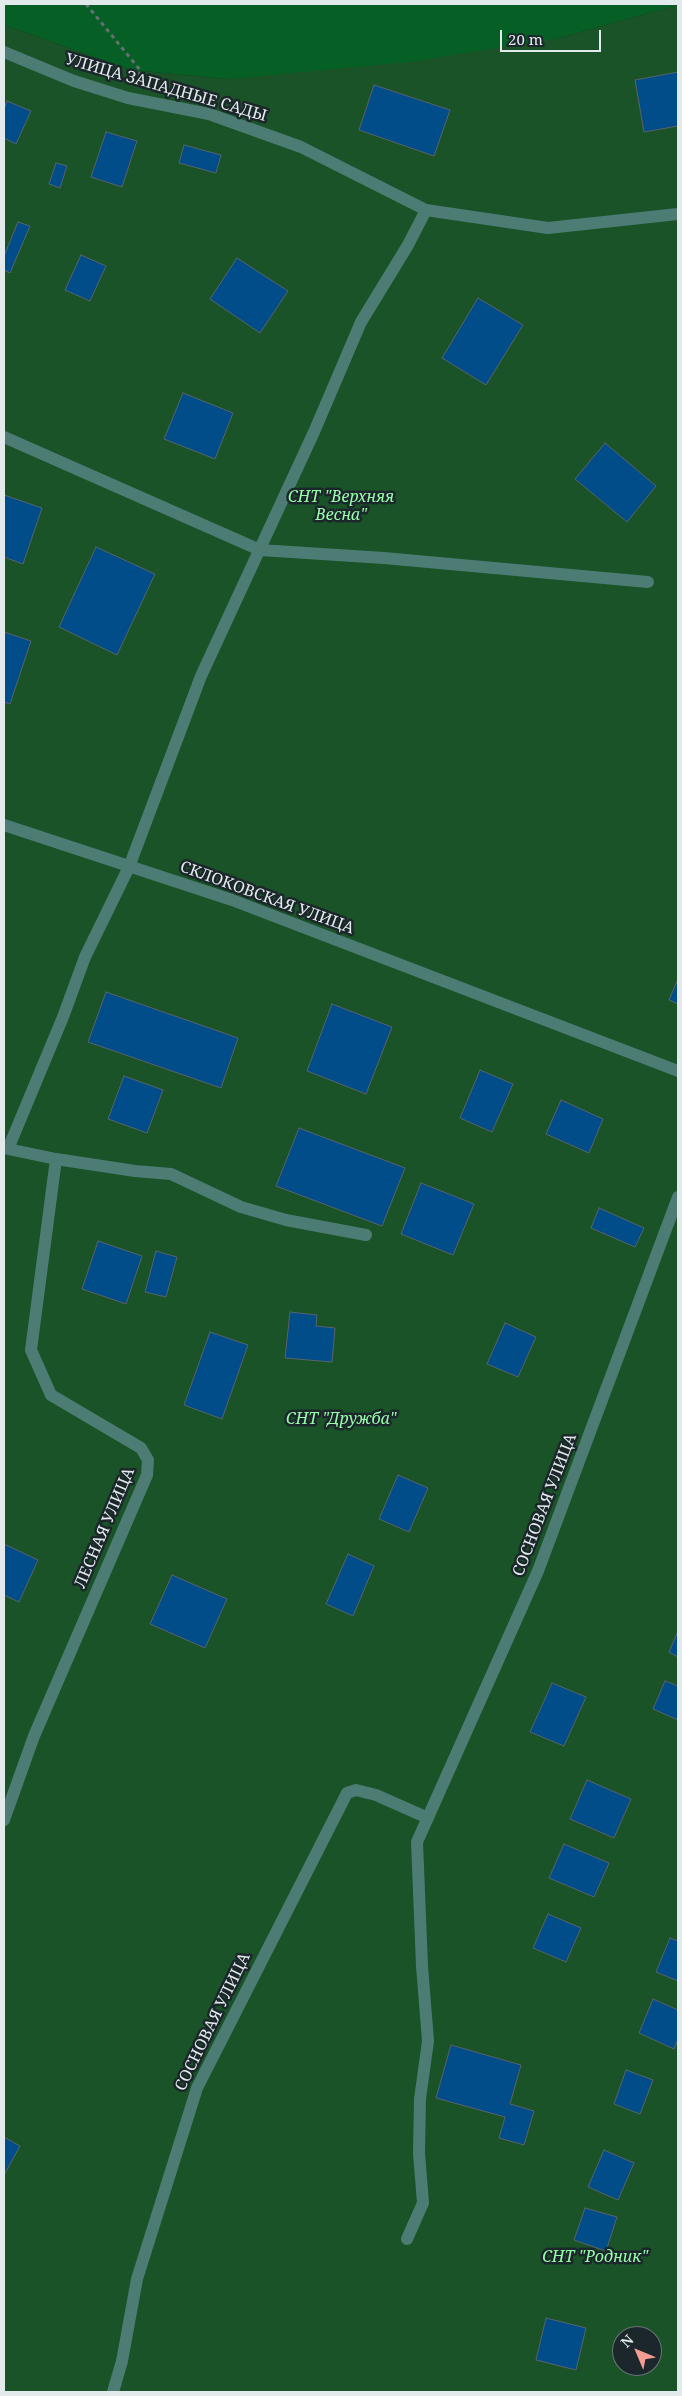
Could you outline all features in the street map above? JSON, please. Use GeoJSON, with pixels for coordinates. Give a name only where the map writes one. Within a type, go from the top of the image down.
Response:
{"type":"FeatureCollection","features":[{"type":"Feature","properties":{"kind":"street","name":"УЛИЦА ЗАПАДНЫЕ САДЫ"},"geometry":{"type":"LineString","coordinates":[[4,52],[83,84],[128,98],[209,114],[301,147],[426,210],[548,228],[678,214]]}},
{"type":"Feature","properties":{"kind":"street"},"geometry":{"type":"LineString","coordinates":[[366,1235],[286,1220],[240,1206],[171,1174],[135,1171],[6,1150],[63,1017],[85,957],[129,867],[201,676],[314,432],[361,322],[408,245],[426,210]]}},
{"type":"Feature","properties":{"kind":"street"},"geometry":{"type":"LineString","coordinates":[[4,437],[260,550],[384,558],[648,582]]}},
{"type":"Feature","properties":{"kind":"street","name":"СКЛОКОВСКАЯ УЛИЦА"},"geometry":{"type":"LineString","coordinates":[[4,825],[232,900],[678,1071]]}},
{"type":"Feature","properties":{"kind":"street","name":"ЛЕСНАЯ УЛИЦА"},"geometry":{"type":"LineString","coordinates":[[4,1820],[34,1736],[147,1475],[148,1460],[140,1448],[51,1395],[31,1350],[56,1158]]}},
{"type":"Feature","properties":{"kind":"street","name":"СОСНОВАЯ УЛИЦА"},"geometry":{"type":"LineString","coordinates":[[407,2239],[423,2203],[419,2153],[420,2099],[428,2040],[422,1966],[417,1842],[538,1571],[678,1197]]}},
{"type":"Feature","properties":{"kind":"street","name":"СОСНОВАЯ УЛИЦА"},"geometry":{"type":"LineString","coordinates":[[113,2392],[122,2361],[137,2280],[197,2088],[347,1793],[356,1790],[376,1795],[428,1818]]}},
{"type":"Feature","properties":{"kind":"path"},"geometry":{"type":"LineString","coordinates":[[86,4],[141,70]]}},
{"type":"Feature","properties":{"kind":"green space"},"geometry":{"type":"Polygon","coordinates":[[[4,4],[678,5],[559,38],[410,62],[228,79],[131,70],[4,25],[4,4]]]}},
{"type":"Feature","properties":{"kind":"green space"},"geometry":{"type":"Polygon","coordinates":[[[678,5],[678,2392],[4,2392],[4,25],[131,70],[228,79],[559,38],[678,5]]]}},
{"type":"Feature","properties":{"kind":"building"},"geometry":{"type":"Polygon","coordinates":[[[678,72],[678,126],[644,132],[635,80],[678,72]]]}},
{"type":"Feature","properties":{"kind":"building"},"geometry":{"type":"Polygon","coordinates":[[[374,85],[450,110],[434,156],[359,130],[374,85]]]}},
{"type":"Feature","properties":{"kind":"building"},"geometry":{"type":"Polygon","coordinates":[[[7,101],[31,111],[16,144],[4,138],[4,109],[7,101]]]}},
{"type":"Feature","properties":{"kind":"building"},"geometry":{"type":"Polygon","coordinates":[[[106,132],[137,141],[122,187],[91,177],[106,132]]]}},
{"type":"Feature","properties":{"kind":"building"},"geometry":{"type":"Polygon","coordinates":[[[184,145],[221,155],[216,173],[179,163],[184,145]]]}},
{"type":"Feature","properties":{"kind":"building"},"geometry":{"type":"Polygon","coordinates":[[[56,163],[67,166],[60,188],[49,184],[56,163]]]}},
{"type":"Feature","properties":{"kind":"building"},"geometry":{"type":"Polygon","coordinates":[[[18,222],[30,226],[10,273],[4,270],[4,256],[18,222]]]}},
{"type":"Feature","properties":{"kind":"building"},"geometry":{"type":"Polygon","coordinates":[[[81,255],[106,266],[90,301],[65,290],[81,255]]]}},
{"type":"Feature","properties":{"kind":"building"},"geometry":{"type":"Polygon","coordinates":[[[237,258],[288,291],[260,333],[210,299],[237,258]]]}},
{"type":"Feature","properties":{"kind":"building"},"geometry":{"type":"Polygon","coordinates":[[[478,298],[523,325],[486,385],[442,358],[478,298]]]}},
{"type":"Feature","properties":{"kind":"building"},"geometry":{"type":"Polygon","coordinates":[[[183,393],[233,413],[215,459],[164,439],[183,393]]]}},
{"type":"Feature","properties":{"kind":"building"},"geometry":{"type":"Polygon","coordinates":[[[605,443],[656,486],[627,522],[575,479],[605,443]]]}},
{"type":"Feature","properties":{"kind":"building"},"geometry":{"type":"Polygon","coordinates":[[[4,495],[42,508],[23,564],[4,557],[4,495]]]}},
{"type":"Feature","properties":{"kind":"building"},"geometry":{"type":"Polygon","coordinates":[[[96,547],[155,574],[117,655],[59,627],[96,547]]]}},
{"type":"Feature","properties":{"kind":"building"},"geometry":{"type":"Polygon","coordinates":[[[4,632],[31,641],[10,704],[4,702],[4,632]]]}},
{"type":"Feature","properties":{"kind":"building"},"geometry":{"type":"Polygon","coordinates":[[[678,979],[678,1004],[669,1000],[678,979]]]}},
{"type":"Feature","properties":{"kind":"building"},"geometry":{"type":"Polygon","coordinates":[[[106,992],[238,1038],[221,1088],[88,1042],[106,992]]]}},
{"type":"Feature","properties":{"kind":"building"},"geometry":{"type":"Polygon","coordinates":[[[332,1004],[392,1027],[366,1094],[307,1071],[332,1004]]]}},
{"type":"Feature","properties":{"kind":"building"},"geometry":{"type":"Polygon","coordinates":[[[480,1070],[513,1084],[492,1132],[460,1118],[480,1070]]]}},
{"type":"Feature","properties":{"kind":"building"},"geometry":{"type":"Polygon","coordinates":[[[124,1076],[163,1090],[147,1133],[108,1119],[124,1076]]]}},
{"type":"Feature","properties":{"kind":"building"},"geometry":{"type":"Polygon","coordinates":[[[561,1100],[603,1119],[589,1153],[546,1134],[561,1100]]]}},
{"type":"Feature","properties":{"kind":"building"},"geometry":{"type":"Polygon","coordinates":[[[299,1128],[405,1168],[382,1226],[276,1186],[299,1128]]]}},
{"type":"Feature","properties":{"kind":"building"},"geometry":{"type":"Polygon","coordinates":[[[421,1183],[474,1204],[453,1255],[401,1234],[421,1183]]]}},
{"type":"Feature","properties":{"kind":"building"},"geometry":{"type":"Polygon","coordinates":[[[599,1208],[644,1228],[635,1247],[591,1228],[599,1208]]]}},
{"type":"Feature","properties":{"kind":"building"},"geometry":{"type":"Polygon","coordinates":[[[98,1241],[142,1256],[126,1304],[82,1289],[98,1241]]]}},
{"type":"Feature","properties":{"kind":"building"},"geometry":{"type":"Polygon","coordinates":[[[156,1251],[177,1257],[166,1297],[145,1292],[156,1251]]]}},
{"type":"Feature","properties":{"kind":"building"},"geometry":{"type":"Polygon","coordinates":[[[290,1312],[317,1315],[316,1326],[335,1328],[332,1362],[285,1358],[290,1312]]]}},
{"type":"Feature","properties":{"kind":"building"},"geometry":{"type":"Polygon","coordinates":[[[505,1323],[536,1337],[518,1377],[487,1364],[505,1323]]]}},
{"type":"Feature","properties":{"kind":"building"},"geometry":{"type":"Polygon","coordinates":[[[210,1332],[248,1345],[222,1419],[184,1405],[210,1332]]]}},
{"type":"Feature","properties":{"kind":"building"},"geometry":{"type":"Polygon","coordinates":[[[398,1475],[428,1488],[409,1532],[379,1519],[398,1475]]]}},
{"type":"Feature","properties":{"kind":"building"},"geometry":{"type":"Polygon","coordinates":[[[4,1544],[38,1560],[19,1602],[4,1595],[4,1544]]]}},
{"type":"Feature","properties":{"kind":"building"},"geometry":{"type":"Polygon","coordinates":[[[348,1554],[374,1566],[353,1616],[326,1604],[348,1554]]]}},
{"type":"Feature","properties":{"kind":"building"},"geometry":{"type":"Polygon","coordinates":[[[172,1575],[227,1599],[205,1648],[150,1624],[172,1575]]]}},
{"type":"Feature","properties":{"kind":"building"},"geometry":{"type":"Polygon","coordinates":[[[678,1631],[678,1657],[669,1652],[678,1631]]]}},
{"type":"Feature","properties":{"kind":"building"},"geometry":{"type":"Polygon","coordinates":[[[665,1681],[678,1686],[678,1720],[653,1709],[665,1681]]]}},
{"type":"Feature","properties":{"kind":"building"},"geometry":{"type":"Polygon","coordinates":[[[552,1683],[586,1697],[564,1746],[530,1732],[552,1683]]]}},
{"type":"Feature","properties":{"kind":"building"},"geometry":{"type":"Polygon","coordinates":[[[587,1780],[631,1799],[614,1838],[570,1819],[587,1780]]]}},
{"type":"Feature","properties":{"kind":"building"},"geometry":{"type":"Polygon","coordinates":[[[564,1844],[609,1863],[594,1897],[549,1878],[564,1844]]]}},
{"type":"Feature","properties":{"kind":"building"},"geometry":{"type":"Polygon","coordinates":[[[548,1914],[581,1928],[566,1962],[533,1948],[548,1914]]]}},
{"type":"Feature","properties":{"kind":"building"},"geometry":{"type":"Polygon","coordinates":[[[670,1938],[678,1941],[678,1981],[656,1972],[670,1938]]]}},
{"type":"Feature","properties":{"kind":"building"},"geometry":{"type":"Polygon","coordinates":[[[653,1999],[678,2010],[678,2039],[674,2049],[639,2033],[653,1999]]]}},
{"type":"Feature","properties":{"kind":"building"},"geometry":{"type":"Polygon","coordinates":[[[451,2045],[521,2065],[510,2104],[534,2111],[524,2145],[499,2138],[505,2117],[436,2098],[451,2045]]]}},
{"type":"Feature","properties":{"kind":"building"},"geometry":{"type":"Polygon","coordinates":[[[626,2070],[653,2080],[640,2114],[614,2104],[626,2070]]]}},
{"type":"Feature","properties":{"kind":"building"},"geometry":{"type":"Polygon","coordinates":[[[4,2137],[20,2146],[4,2175],[4,2137]]]}},
{"type":"Feature","properties":{"kind":"building"},"geometry":{"type":"Polygon","coordinates":[[[604,2150],[634,2163],[618,2200],[588,2187],[604,2150]]]}},
{"type":"Feature","properties":{"kind":"building"},"geometry":{"type":"Polygon","coordinates":[[[585,2208],[617,2217],[606,2251],[574,2240],[585,2208]]]}},
{"type":"Feature","properties":{"kind":"building"},"geometry":{"type":"Polygon","coordinates":[[[546,2318],[586,2328],[576,2370],[536,2360],[546,2318]]]}},
{"type":"Feature","properties":{"kind":"park label","name":"СНТ \"Верхняя Весна\""},"geometry":{"type":"Point","coordinates":[341,506]}},
{"type":"Feature","properties":{"kind":"park label","name":"СНТ \"Дружба\""},"geometry":{"type":"Point","coordinates":[341,1419]}},
{"type":"Feature","properties":{"kind":"park label","name":"СНТ \"Родник\""},"geometry":{"type":"Point","coordinates":[595,2257]}}]}
